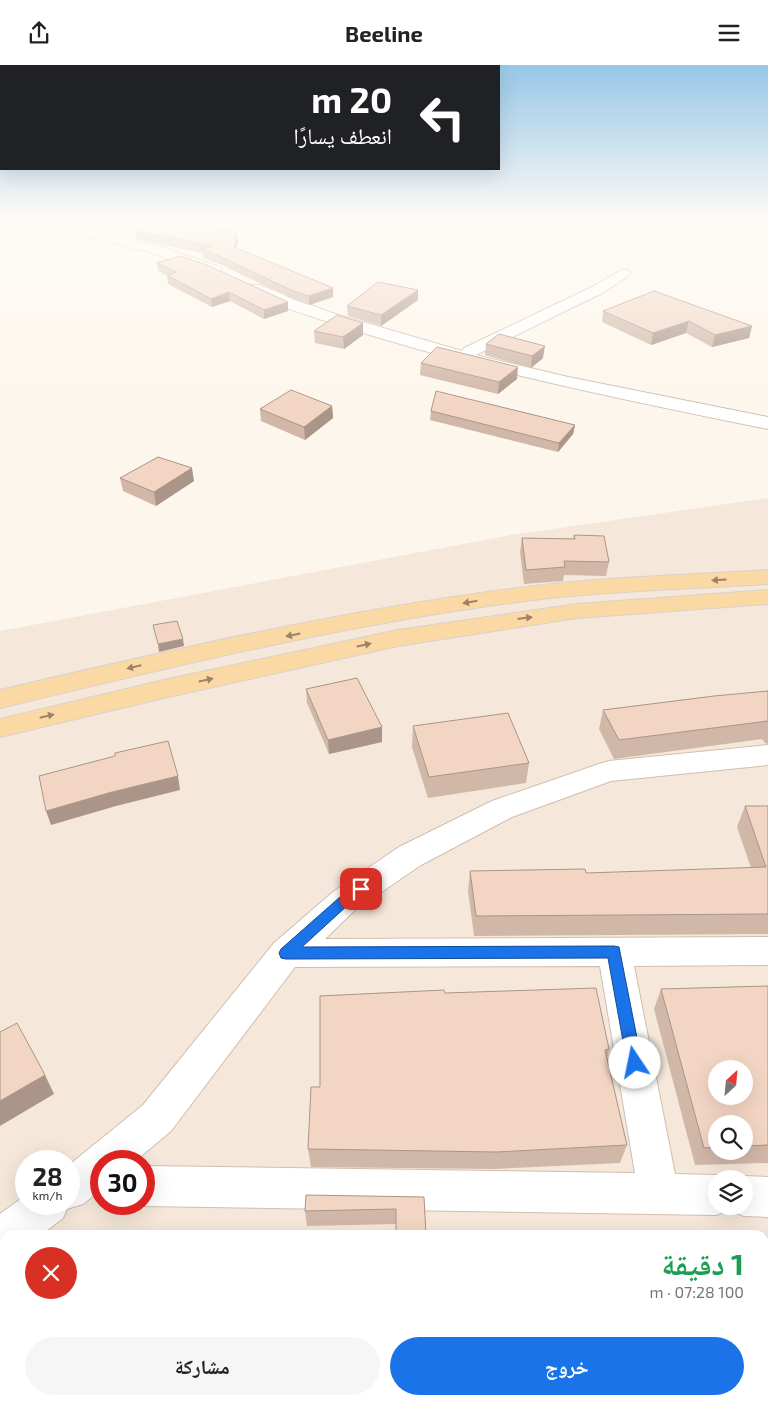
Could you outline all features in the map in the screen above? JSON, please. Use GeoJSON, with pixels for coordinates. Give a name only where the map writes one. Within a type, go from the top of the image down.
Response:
{"type":"FeatureCollection","features":[{"type":"Feature","properties":{"kind":"main road"},"geometry":{"type":"LineString","coordinates":[[0,699],[172,658],[483,599],[557,591],[768,577]]}},
{"type":"Feature","properties":{"kind":"main road"},"geometry":{"type":"LineString","coordinates":[[0,727],[398,637],[577,611],[768,597]]}},
{"type":"Feature","properties":{"kind":"street"},"geometry":{"type":"LineString","coordinates":[[240,282],[286,304],[309,312],[460,357],[539,377],[768,423]]}},
{"type":"Feature","properties":{"kind":"street"},"geometry":{"type":"LineString","coordinates":[[460,357],[599,289],[610,282]]}},
{"type":"Feature","properties":{"kind":"street"},"geometry":{"type":"LineString","coordinates":[[13,1230],[84,1182],[157,1118],[286,953],[344,901],[410,856],[502,809],[609,771],[768,755]]}},
{"type":"Feature","properties":{"kind":"street"},"geometry":{"type":"LineString","coordinates":[[286,953],[768,951]]}},
{"type":"Feature","properties":{"kind":"street"},"geometry":{"type":"LineString","coordinates":[[614,952],[659,1194]]}},
{"type":"Feature","properties":{"kind":"street"},"geometry":{"type":"LineString","coordinates":[[155,1186],[708,1195]]}},
{"type":"Feature","properties":{"kind":"street"},"geometry":{"type":"LineString","coordinates":[[753,1196],[768,1197]]}},
{"type":"Feature","properties":{"kind":"shaded area"},"geometry":{"type":"Polygon","coordinates":[[[768,498],[768,1230],[0,1230],[0,631],[511,535],[768,498]]]}},
{"type":"Feature","properties":{"kind":"building"},"geometry":{"type":"Polygon","coordinates":[[[179,282],[243,282],[288,302],[264,310],[229,292],[211,299],[179,282]]]}},
{"type":"Feature","properties":{"kind":"building"},"geometry":{"type":"Polygon","coordinates":[[[273,282],[317,282],[333,288],[309,296],[273,282]]]}},
{"type":"Feature","properties":{"kind":"building"},"geometry":{"type":"Polygon","coordinates":[[[378,282],[418,290],[381,315],[347,306],[378,282]]]}},
{"type":"Feature","properties":{"kind":"building"},"geometry":{"type":"Polygon","coordinates":[[[654,291],[752,326],[715,335],[689,321],[653,333],[603,311],[654,291]]]}},
{"type":"Feature","properties":{"kind":"building"},"geometry":{"type":"Polygon","coordinates":[[[337,315],[363,323],[343,337],[314,331],[337,315]]]}},
{"type":"Feature","properties":{"kind":"building"},"geometry":{"type":"Polygon","coordinates":[[[499,334],[545,346],[532,356],[486,344],[499,334]]]}},
{"type":"Feature","properties":{"kind":"building"},"geometry":{"type":"Polygon","coordinates":[[[437,347],[518,367],[499,382],[421,363],[437,347]]]}},
{"type":"Feature","properties":{"kind":"building"},"geometry":{"type":"Polygon","coordinates":[[[291,390],[332,406],[304,427],[260,409],[291,390]]]}},
{"type":"Feature","properties":{"kind":"building"},"geometry":{"type":"Polygon","coordinates":[[[436,391],[575,425],[559,443],[431,411],[436,391]]]}},
{"type":"Feature","properties":{"kind":"building"},"geometry":{"type":"Polygon","coordinates":[[[158,457],[192,468],[154,492],[120,478],[158,457]]]}},
{"type":"Feature","properties":{"kind":"building"},"geometry":{"type":"Polygon","coordinates":[[[574,535],[604,536],[609,562],[564,561],[565,567],[526,570],[522,538],[575,539],[574,535]]]}},
{"type":"Feature","properties":{"kind":"building"},"geometry":{"type":"Polygon","coordinates":[[[177,621],[183,639],[158,644],[153,625],[177,621]]]}},
{"type":"Feature","properties":{"kind":"building"},"geometry":{"type":"Polygon","coordinates":[[[357,678],[382,727],[328,740],[306,689],[357,678]]]}},
{"type":"Feature","properties":{"kind":"building"},"geometry":{"type":"Polygon","coordinates":[[[768,691],[768,721],[619,740],[603,710],[714,696],[768,691]]]}},
{"type":"Feature","properties":{"kind":"building"},"geometry":{"type":"Polygon","coordinates":[[[508,713],[529,763],[429,777],[413,726],[508,713]]]}},
{"type":"Feature","properties":{"kind":"building"},"geometry":{"type":"Polygon","coordinates":[[[168,741],[178,776],[46,811],[39,776],[115,756],[115,753],[168,741]]]}},
{"type":"Feature","properties":{"kind":"building"},"geometry":{"type":"Polygon","coordinates":[[[745,806],[768,806],[768,914],[476,916],[470,871],[585,869],[586,873],[766,867],[745,806]]]}},
{"type":"Feature","properties":{"kind":"building"},"geometry":{"type":"Polygon","coordinates":[[[768,986],[768,1145],[753,1146],[753,1115],[708,1115],[708,1148],[704,1148],[661,989],[768,986]]]}},
{"type":"Feature","properties":{"kind":"building"},"geometry":{"type":"Polygon","coordinates":[[[596,988],[609,1049],[605,1050],[627,1145],[497,1152],[308,1149],[311,1087],[320,1087],[320,996],[444,990],[445,993],[596,988]]]}},
{"type":"Feature","properties":{"kind":"building"},"geometry":{"type":"Polygon","coordinates":[[[17,1023],[45,1075],[0,1101],[0,1032],[17,1023]]]}},
{"type":"Feature","properties":{"kind":"building"},"geometry":{"type":"Polygon","coordinates":[[[306,1195],[424,1197],[426,1230],[396,1230],[396,1209],[305,1211],[306,1195]]]}},
{"type":"Feature","properties":{"kind":"route"},"geometry":{"type":"LineString","coordinates":[[361,889],[344,901],[286,953],[614,952],[635,1063]]}}]}
